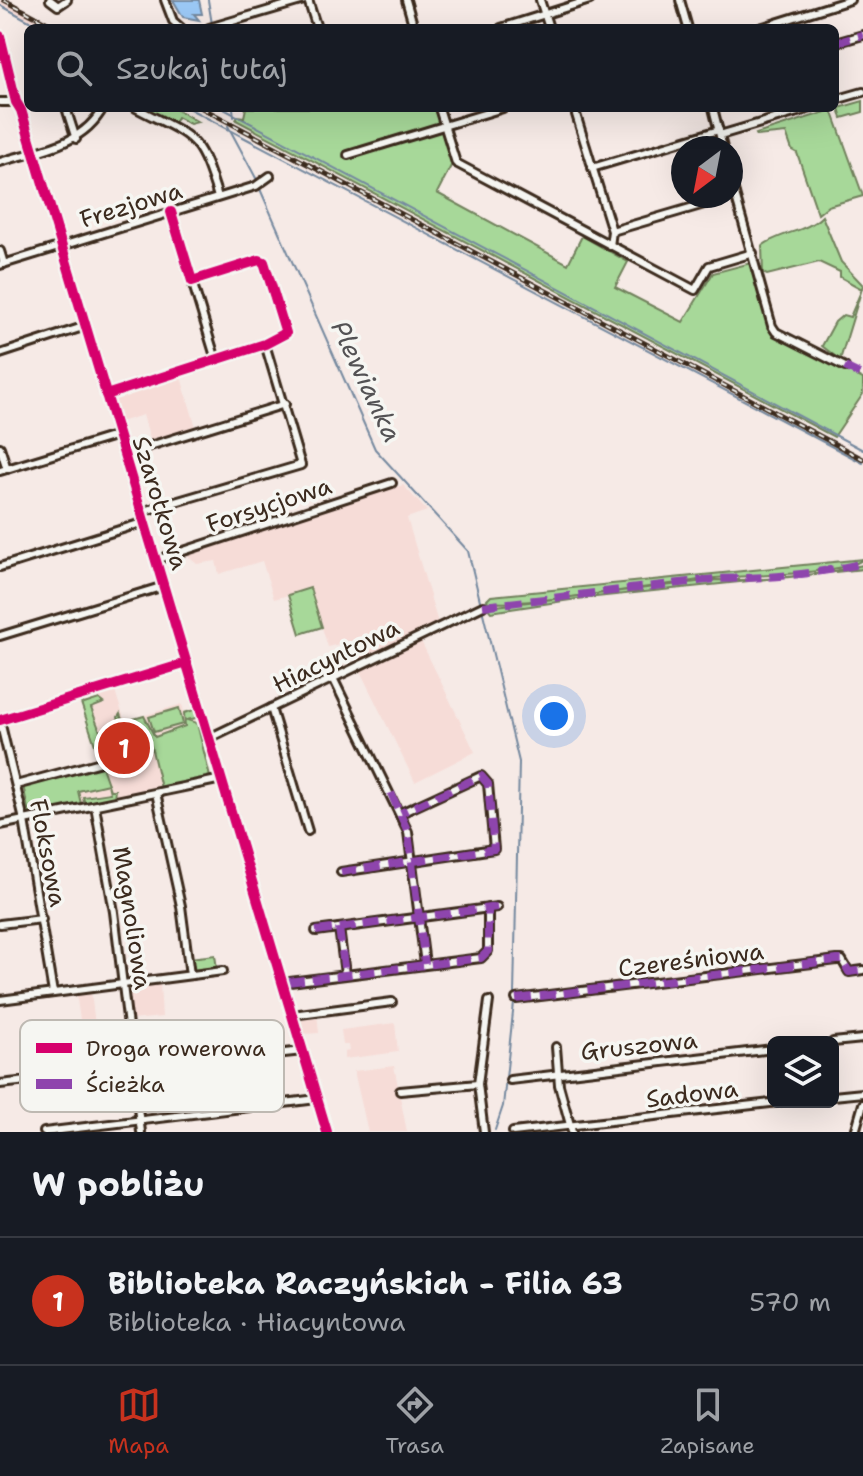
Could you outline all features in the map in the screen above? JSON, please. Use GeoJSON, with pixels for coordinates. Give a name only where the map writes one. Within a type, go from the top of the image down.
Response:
{"type":"FeatureCollection","features":[{"type":"Feature","properties":{"kind":"street"},"geometry":{"type":"LineString","coordinates":[[50,0],[57,6],[68,1]]}},
{"type":"Feature","properties":{"kind":"street"},"geometry":{"type":"LineString","coordinates":[[165,0],[176,24]]}},
{"type":"Feature","properties":{"kind":"street"},"geometry":{"type":"LineString","coordinates":[[231,24],[306,0],[315,24]]}},
{"type":"Feature","properties":{"kind":"street"},"geometry":{"type":"LineString","coordinates":[[406,0],[413,24]]}},
{"type":"Feature","properties":{"kind":"street"},"geometry":{"type":"LineString","coordinates":[[540,0],[548,24]]}},
{"type":"Feature","properties":{"kind":"street"},"geometry":{"type":"LineString","coordinates":[[514,24],[590,0]]}},
{"type":"Feature","properties":{"kind":"street"},"geometry":{"type":"LineString","coordinates":[[680,0],[687,24]]}},
{"type":"Feature","properties":{"kind":"street"},"geometry":{"type":"LineString","coordinates":[[817,0],[820,9]]}},
{"type":"Feature","properties":{"kind":"street"},"geometry":{"type":"LineString","coordinates":[[773,24],[850,0]]}},
{"type":"Feature","properties":{"kind":"street"},"geometry":{"type":"LineString","coordinates":[[839,42],[863,35]]}},
{"type":"Feature","properties":{"kind":"street","name":"Szarotkowa"},"geometry":{"type":"LineString","coordinates":[[0,36],[16,102],[34,152],[327,1132]]}},
{"type":"Feature","properties":{"kind":"street"},"geometry":{"type":"LineString","coordinates":[[839,99],[863,92]]}},
{"type":"Feature","properties":{"kind":"street"},"geometry":{"type":"LineString","coordinates":[[0,102],[16,102]]}},
{"type":"Feature","properties":{"kind":"street"},"geometry":{"type":"LineString","coordinates":[[67,112],[76,139]]}},
{"type":"Feature","properties":{"kind":"street"},"geometry":{"type":"LineString","coordinates":[[0,162],[76,139],[92,126],[101,112]]}},
{"type":"Feature","properties":{"kind":"street"},"geometry":{"type":"LineString","coordinates":[[143,112],[196,141],[205,155],[218,197]]}},
{"type":"Feature","properties":{"kind":"street"},"geometry":{"type":"LineString","coordinates":[[440,112],[456,163],[695,290],[709,266],[753,253]]}},
{"type":"Feature","properties":{"kind":"street"},"geometry":{"type":"LineString","coordinates":[[348,155],[490,112]]}},
{"type":"Feature","properties":{"kind":"street"},"geometry":{"type":"LineString","coordinates":[[575,112],[612,231],[610,246]]}},
{"type":"Feature","properties":{"kind":"street"},"geometry":{"type":"LineString","coordinates":[[714,112],[721,136]]}},
{"type":"Feature","properties":{"kind":"street"},"geometry":{"type":"LineString","coordinates":[[592,168],[786,112]]}},
{"type":"Feature","properties":{"kind":"street","name":"Frezjowa"},"geometry":{"type":"LineString","coordinates":[[2,264],[259,185],[270,176]]}},
{"type":"Feature","properties":{"kind":"street"},"geometry":{"type":"LineString","coordinates":[[612,231],[691,208]]}},
{"type":"Feature","properties":{"kind":"street"},"geometry":{"type":"LineString","coordinates":[[739,208],[762,295],[776,332],[845,367]]}},
{"type":"Feature","properties":{"kind":"street"},"geometry":{"type":"LineString","coordinates":[[171,212],[216,360]]}},
{"type":"Feature","properties":{"kind":"street"},"geometry":{"type":"LineString","coordinates":[[0,251],[2,264]]}},
{"type":"Feature","properties":{"kind":"street"},"geometry":{"type":"LineString","coordinates":[[106,395],[283,337],[286,331],[263,261],[192,281]]}},
{"type":"Feature","properties":{"kind":"street"},"geometry":{"type":"LineString","coordinates":[[0,354],[86,326]]}},
{"type":"Feature","properties":{"kind":"street"},"geometry":{"type":"LineString","coordinates":[[141,512],[301,465],[265,344]]}},
{"type":"Feature","properties":{"kind":"street"},"geometry":{"type":"LineString","coordinates":[[124,454],[285,404]]}},
{"type":"Feature","properties":{"kind":"street"},"geometry":{"type":"LineString","coordinates":[[0,447],[3,470],[118,435]]}},
{"type":"Feature","properties":{"kind":"street","name":"Forsycjowa"},"geometry":{"type":"LineString","coordinates":[[156,560],[392,483]]}},
{"type":"Feature","properties":{"kind":"street"},"geometry":{"type":"LineString","coordinates":[[0,567],[145,522]]}},
{"type":"Feature","properties":{"kind":"street"},"geometry":{"type":"LineString","coordinates":[[0,636],[164,586]]}},
{"type":"Feature","properties":{"kind":"street","name":"Hiacyntowa"},"geometry":{"type":"LineString","coordinates":[[209,738],[481,606]]}},
{"type":"Feature","properties":{"kind":"street"},"geometry":{"type":"LineString","coordinates":[[0,720],[187,663]]}},
{"type":"Feature","properties":{"kind":"street"},"geometry":{"type":"LineString","coordinates":[[333,678],[401,813],[413,862],[425,964]]}},
{"type":"Feature","properties":{"kind":"street"},"geometry":{"type":"LineString","coordinates":[[271,708],[308,831]]}},
{"type":"Feature","properties":{"kind":"street","name":"Floksowa"},"geometry":{"type":"LineString","coordinates":[[0,720],[24,820],[53,993]]}},
{"type":"Feature","properties":{"kind":"street"},"geometry":{"type":"LineString","coordinates":[[16,785],[101,762]]}},
{"type":"Feature","properties":{"kind":"street"},"geometry":{"type":"LineString","coordinates":[[341,872],[493,850],[487,781],[478,775],[401,813]]}},
{"type":"Feature","properties":{"kind":"street"},"geometry":{"type":"LineString","coordinates":[[0,825],[222,779]]}},
{"type":"Feature","properties":{"kind":"street"},"geometry":{"type":"LineString","coordinates":[[156,793],[181,906],[190,975]]}},
{"type":"Feature","properties":{"kind":"street","name":"Magnoliowa"},"geometry":{"type":"LineString","coordinates":[[95,806],[128,1020]]}},
{"type":"Feature","properties":{"kind":"street"},"geometry":{"type":"LineString","coordinates":[[316,931],[497,907]]}},
{"type":"Feature","properties":{"kind":"street"},"geometry":{"type":"LineString","coordinates":[[282,983],[486,955],[488,908]]}},
{"type":"Feature","properties":{"kind":"street"},"geometry":{"type":"LineString","coordinates":[[0,924],[42,919]]}},
{"type":"Feature","properties":{"kind":"street"},"geometry":{"type":"LineString","coordinates":[[339,928],[345,974]]}},
{"type":"Feature","properties":{"kind":"street","name":"Czereśniowa"},"geometry":{"type":"LineString","coordinates":[[516,999],[837,960],[842,960],[849,972],[863,970]]}},
{"type":"Feature","properties":{"kind":"street"},"geometry":{"type":"LineString","coordinates":[[0,1000],[223,971]]}},
{"type":"Feature","properties":{"kind":"street"},"geometry":{"type":"LineString","coordinates":[[484,1132],[478,1084],[489,1001]]}},
{"type":"Feature","properties":{"kind":"street"},"geometry":{"type":"LineString","coordinates":[[292,1015],[392,1002]]}},
{"type":"Feature","properties":{"kind":"street"},"geometry":{"type":"LineString","coordinates":[[839,1041],[863,1039]]}},
{"type":"Feature","properties":{"kind":"street"},"geometry":{"type":"LineString","coordinates":[[556,1047],[559,1085],[571,1129]]}},
{"type":"Feature","properties":{"kind":"street","name":"Gruszowa"},"geometry":{"type":"LineString","coordinates":[[510,1080],[767,1050]]}},
{"type":"Feature","properties":{"kind":"street"},"geometry":{"type":"LineString","coordinates":[[284,1053],[303,1051]]}},
{"type":"Feature","properties":{"kind":"street"},"geometry":{"type":"LineString","coordinates":[[0,1084],[20,1082]]}},
{"type":"Feature","properties":{"kind":"street"},"geometry":{"type":"LineString","coordinates":[[400,1091],[478,1084]]}},
{"type":"Feature","properties":{"kind":"street"},"geometry":{"type":"LineString","coordinates":[[839,1095],[863,1093]]}},
{"type":"Feature","properties":{"kind":"street"},"geometry":{"type":"LineString","coordinates":[[284,1103],[317,1099]]}},
{"type":"Feature","properties":{"kind":"street","name":"Sadowa"},"geometry":{"type":"LineString","coordinates":[[513,1132],[571,1129],[767,1104]]}},
{"type":"Feature","properties":{"kind":"street"},"geometry":{"type":"LineString","coordinates":[[855,1132],[863,1104]]}},
{"type":"Feature","properties":{"kind":"street","name":"Magnoliowa"},"geometry":{"type":"LineString","coordinates":[[139,1112],[141,1132]]}},
{"type":"Feature","properties":{"kind":"street"},"geometry":{"type":"LineString","coordinates":[[44,1132],[212,1112]]}},
{"type":"Feature","properties":{"kind":"shaded area"},"geometry":{"type":"Polygon","coordinates":[[[0,0],[7,0],[52,24],[35,24],[0,5],[0,0]]]}},
{"type":"Feature","properties":{"kind":"shaded area"},"geometry":{"type":"Polygon","coordinates":[[[180,374],[196,427],[151,442],[143,415],[120,422],[114,394],[180,374]]]}},
{"type":"Feature","properties":{"kind":"shaded area"},"geometry":{"type":"Polygon","coordinates":[[[403,485],[427,511],[407,518],[438,623],[359,661],[349,641],[328,647],[310,589],[274,599],[262,561],[219,574],[216,561],[197,564],[185,554],[403,485]]]}},
{"type":"Feature","properties":{"kind":"shaded area"},"geometry":{"type":"Polygon","coordinates":[[[420,639],[475,752],[415,782],[359,669],[420,639]]]}},
{"type":"Feature","properties":{"kind":"shaded area"},"geometry":{"type":"Polygon","coordinates":[[[114,689],[125,721],[182,704],[184,712],[194,710],[210,777],[109,799],[92,794],[83,797],[85,804],[35,814],[100,759],[80,700],[114,689]]]}},
{"type":"Feature","properties":{"kind":"shaded area"},"geometry":{"type":"Polygon","coordinates":[[[160,983],[162,1017],[132,1020],[128,990],[160,983]]]}},
{"type":"Feature","properties":{"kind":"shaded area"},"geometry":{"type":"Polygon","coordinates":[[[91,992],[94,1020],[80,1020],[76,993],[91,992]]]}},
{"type":"Feature","properties":{"kind":"shaded area"},"geometry":{"type":"Polygon","coordinates":[[[317,1013],[319,1033],[305,1034],[299,1015],[317,1013]]]}},
{"type":"Feature","properties":{"kind":"shaded area"},"geometry":{"type":"Polygon","coordinates":[[[395,1023],[398,1052],[344,1059],[344,1052],[349,1051],[348,1045],[343,1045],[341,1030],[395,1023]]]}},
{"type":"Feature","properties":{"kind":"shaded area"},"geometry":{"type":"Polygon","coordinates":[[[394,1066],[407,1132],[368,1132],[354,1071],[394,1066]]]}},
{"type":"Feature","properties":{"kind":"green space"},"geometry":{"type":"Polygon","coordinates":[[[863,101],[863,112],[842,118],[839,108],[863,101]]]}},
{"type":"Feature","properties":{"kind":"green space"},"geometry":{"type":"Polygon","coordinates":[[[150,112],[181,112],[198,122],[190,124],[177,117],[173,124],[150,112]]]}},
{"type":"Feature","properties":{"kind":"green space"},"geometry":{"type":"Polygon","coordinates":[[[245,112],[435,112],[452,164],[437,193],[568,264],[582,236],[628,262],[615,287],[683,322],[713,273],[751,263],[770,330],[863,379],[863,394],[834,437],[236,120],[238,116],[244,117],[245,112]]]}},
{"type":"Feature","properties":{"kind":"green space"},"geometry":{"type":"Polygon","coordinates":[[[833,112],[863,196],[828,206],[818,214],[797,153],[792,150],[786,133],[756,134],[833,112]]]}},
{"type":"Feature","properties":{"kind":"green space"},"geometry":{"type":"Polygon","coordinates":[[[822,216],[841,262],[863,285],[862,289],[840,277],[840,272],[819,262],[767,275],[763,273],[762,246],[822,216]]]}},
{"type":"Feature","properties":{"kind":"green space"},"geometry":{"type":"Polygon","coordinates":[[[861,291],[840,360],[822,346],[835,322],[843,315],[850,317],[861,291]]]}},
{"type":"Feature","properties":{"kind":"green space"},"geometry":{"type":"Polygon","coordinates":[[[863,559],[854,564],[817,571],[715,578],[525,602],[486,601],[491,596],[863,559]]]}},
{"type":"Feature","properties":{"kind":"green space"},"geometry":{"type":"Polygon","coordinates":[[[863,565],[863,569],[809,575],[845,569],[863,565]]]}},
{"type":"Feature","properties":{"kind":"green space"},"geometry":{"type":"Polygon","coordinates":[[[778,578],[577,599],[491,612],[487,607],[714,580],[778,578]]]}},
{"type":"Feature","properties":{"kind":"green space"},"geometry":{"type":"Polygon","coordinates":[[[310,588],[322,627],[300,634],[288,595],[310,588]]]}},
{"type":"Feature","properties":{"kind":"green space"},"geometry":{"type":"Polygon","coordinates":[[[99,699],[104,703],[91,708],[108,752],[100,736],[104,750],[100,760],[80,700],[84,704],[99,699]]]}},
{"type":"Feature","properties":{"kind":"green space"},"geometry":{"type":"Polygon","coordinates":[[[179,708],[183,724],[154,732],[149,717],[179,708]]]}},
{"type":"Feature","properties":{"kind":"green space"},"geometry":{"type":"Polygon","coordinates":[[[194,710],[196,718],[187,720],[197,723],[210,777],[161,788],[151,746],[145,744],[141,733],[123,739],[118,717],[120,714],[123,722],[144,716],[155,737],[185,726],[184,713],[194,710]]]}},
{"type":"Feature","properties":{"kind":"green space"},"geometry":{"type":"Polygon","coordinates":[[[101,764],[108,784],[78,791],[81,804],[29,814],[23,785],[101,764]]]}},
{"type":"Feature","properties":{"kind":"green space"},"geometry":{"type":"Polygon","coordinates":[[[108,785],[110,790],[115,790],[114,798],[85,804],[83,797],[110,793],[108,785]]]}},
{"type":"Feature","properties":{"kind":"green space"},"geometry":{"type":"Polygon","coordinates":[[[215,955],[217,969],[191,971],[190,958],[215,955]]]}},
{"type":"Feature","properties":{"kind":"water"},"geometry":{"type":"Polygon","coordinates":[[[173,0],[199,0],[202,14],[194,14],[199,20],[183,17],[173,0]]]}},
{"type":"Feature","properties":{"kind":"waterway","name":"Plewianka"},"geometry":{"type":"LineString","coordinates":[[208,0],[212,24]]}},
{"type":"Feature","properties":{"kind":"waterway"},"geometry":{"type":"LineString","coordinates":[[0,5],[35,24]]}},
{"type":"Feature","properties":{"kind":"waterway"},"geometry":{"type":"LineString","coordinates":[[196,112],[863,463]]}},
{"type":"Feature","properties":{"kind":"waterway"},"geometry":{"type":"LineString","coordinates":[[229,112],[863,450]]}},
{"type":"Feature","properties":{"kind":"waterway","name":"Plewianka"},"geometry":{"type":"LineString","coordinates":[[233,112],[234,117]]}},
{"type":"Feature","properties":{"kind":"waterway","name":"Plewianka"},"geometry":{"type":"LineString","coordinates":[[228,126],[257,180]]}},
{"type":"Feature","properties":{"kind":"waterway","name":"Plewianka"},"geometry":{"type":"LineString","coordinates":[[260,189],[375,449],[468,551],[519,762],[514,995]]}},
{"type":"Feature","properties":{"kind":"waterway","name":"Plewianka"},"geometry":{"type":"LineString","coordinates":[[495,1130],[503,1106],[514,1003]]}},
{"type":"Feature","properties":{"kind":"railway"},"geometry":{"type":"LineString","coordinates":[[4,0],[49,24]]}},
{"type":"Feature","properties":{"kind":"railway"},"geometry":{"type":"LineString","coordinates":[[210,112],[863,459]]}},
{"type":"Feature","properties":{"kind":"marked path"},"geometry":{"type":"LineString","coordinates":[[839,42],[863,35]]}},
{"type":"Feature","properties":{"kind":"marked path"},"geometry":{"type":"LineString","coordinates":[[845,367],[863,376]]}},
{"type":"Feature","properties":{"kind":"marked path"},"geometry":{"type":"LineString","coordinates":[[483,606],[715,579],[808,573],[863,563]]}},
{"type":"Feature","properties":{"kind":"marked path"},"geometry":{"type":"LineString","coordinates":[[341,872],[494,849],[488,784],[481,776],[401,813]]}},
{"type":"Feature","properties":{"kind":"marked path"},"geometry":{"type":"LineString","coordinates":[[391,793],[408,832],[425,964]]}},
{"type":"Feature","properties":{"kind":"marked path"},"geometry":{"type":"LineString","coordinates":[[316,931],[497,907]]}},
{"type":"Feature","properties":{"kind":"marked path"},"geometry":{"type":"LineString","coordinates":[[288,982],[481,958],[488,951],[488,908]]}},
{"type":"Feature","properties":{"kind":"marked path"},"geometry":{"type":"LineString","coordinates":[[339,928],[345,974]]}},
{"type":"Feature","properties":{"kind":"marked path"},"geometry":{"type":"LineString","coordinates":[[516,999],[837,960],[842,960],[849,972],[863,970]]}},
{"type":"Feature","properties":{"kind":"cycle path"},"geometry":{"type":"LineString","coordinates":[[0,36],[16,102],[21,110],[327,1132]]}},
{"type":"Feature","properties":{"kind":"cycle path"},"geometry":{"type":"LineString","coordinates":[[106,395],[265,344],[286,333],[264,262],[259,260],[192,281],[171,212]]}},
{"type":"Feature","properties":{"kind":"cycle path"},"geometry":{"type":"LineString","coordinates":[[0,720],[187,663]]}},
{"type":"Feature","properties":{"kind":"place","name":"Biblioteka Raczyńskich - Filia 63"},"geometry":{"type":"Point","coordinates":[124,748]}}]}
